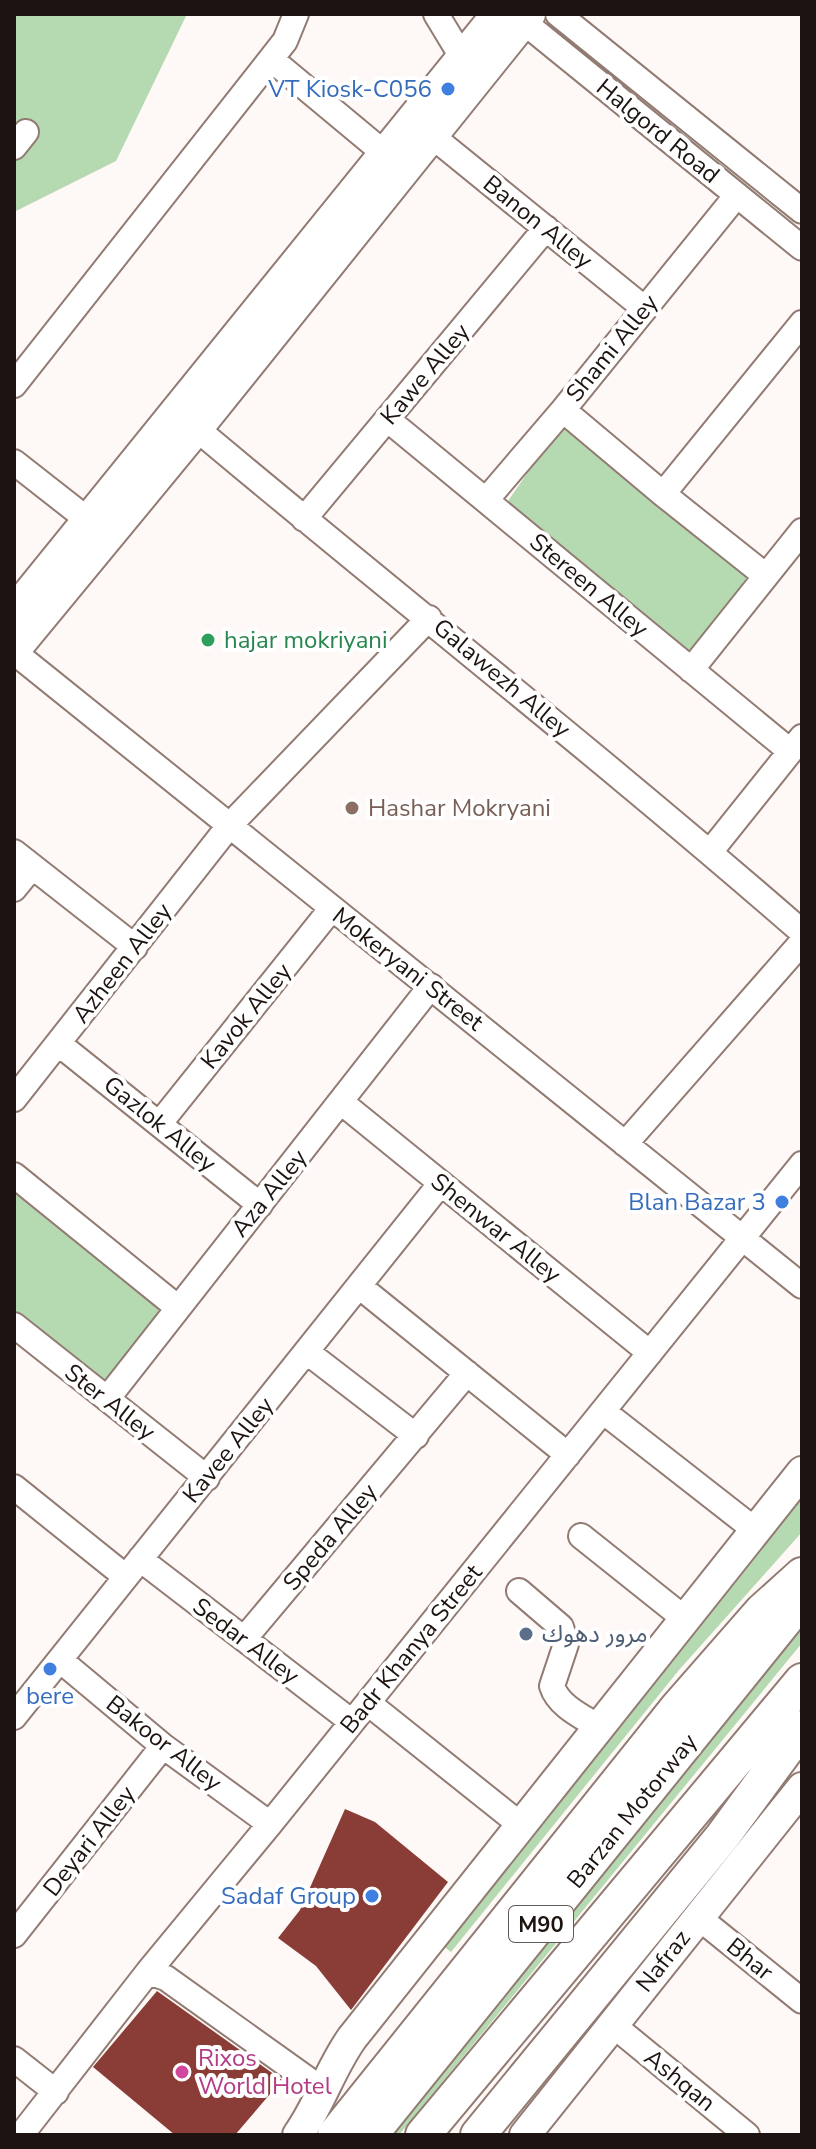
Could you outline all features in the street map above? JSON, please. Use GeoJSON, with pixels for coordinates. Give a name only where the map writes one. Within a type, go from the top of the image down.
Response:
{"type":"FeatureCollection","features":[{"type":"Feature","properties":{"kind":"highway"},"geometry":{"type":"LineString","coordinates":[[335,2135],[678,1707],[762,1611],[802,1575]]}},
{"type":"Feature","properties":{"kind":"highway","name":"Barzan Motorway"},"geometry":{"type":"LineString","coordinates":[[370,2135],[802,1598]]}},
{"type":"Feature","properties":{"kind":"highway","name":"Barzan Motorway"},"geometry":{"type":"LineString","coordinates":[[423,2135],[802,1681]]}},
{"type":"Feature","properties":{"kind":"highway"},"geometry":{"type":"LineString","coordinates":[[478,2135],[722,1837],[802,1728]]}},
{"type":"Feature","properties":{"kind":"main road"},"geometry":{"type":"LineString","coordinates":[[14,611],[462,57],[516,16]]}},
{"type":"Feature","properties":{"kind":"main road"},"geometry":{"type":"LineString","coordinates":[[14,652],[432,136],[516,16]]}},
{"type":"Feature","properties":{"kind":"main road"},"geometry":{"type":"LineString","coordinates":[[298,2135],[352,2038],[802,1472]]}},
{"type":"Feature","properties":{"kind":"main road","name":"Nafraz"},"geometry":{"type":"LineString","coordinates":[[525,2135],[802,1788]]}},
{"type":"Feature","properties":{"kind":"street"},"geometry":{"type":"LineString","coordinates":[[14,385],[285,41],[296,14]]}},
{"type":"Feature","properties":{"kind":"street"},"geometry":{"type":"LineString","coordinates":[[436,14],[462,57]]}},
{"type":"Feature","properties":{"kind":"street","name":"Halgord Road"},"geometry":{"type":"LineString","coordinates":[[558,14],[802,211]]}},
{"type":"Feature","properties":{"kind":"street","name":"Halgord Road"},"geometry":{"type":"LineString","coordinates":[[516,16],[802,248]]}},
{"type":"Feature","properties":{"kind":"street"},"geometry":{"type":"LineString","coordinates":[[271,59],[384,153]]}},
{"type":"Feature","properties":{"kind":"street","name":"Banon Alley"},"geometry":{"type":"LineString","coordinates":[[432,136],[645,309]]}},
{"type":"Feature","properties":{"kind":"street","name":"Shami Alley"},"geometry":{"type":"LineString","coordinates":[[486,500],[737,195]]}},
{"type":"Feature","properties":{"kind":"street","name":"Kawe Alley"},"geometry":{"type":"LineString","coordinates":[[304,519],[546,228]]}},
{"type":"Feature","properties":{"kind":"street"},"geometry":{"type":"LineString","coordinates":[[663,494],[802,323]]}},
{"type":"Feature","properties":{"kind":"street"},"geometry":{"type":"LineString","coordinates":[[563,410],[766,576]]}},
{"type":"Feature","properties":{"kind":"street","name":"Stereen Alley"},"geometry":{"type":"LineString","coordinates":[[387,419],[691,670],[796,744]]}},
{"type":"Feature","properties":{"kind":"street","name":"Galawezh Alley"},"geometry":{"type":"LineString","coordinates":[[197,429],[429,618],[802,932]]}},
{"type":"Feature","properties":{"kind":"street"},"geometry":{"type":"LineString","coordinates":[[14,462],[88,520]]}},
{"type":"Feature","properties":{"kind":"street"},"geometry":{"type":"LineString","coordinates":[[691,670],[802,531]]}},
{"type":"Feature","properties":{"kind":"street","name":"Azheen Alley"},"geometry":{"type":"LineString","coordinates":[[14,1099],[229,826],[429,618]]}},
{"type":"Feature","properties":{"kind":"street","name":"Mokeryani Street"},"geometry":{"type":"LineString","coordinates":[[14,652],[802,1286]]}},
{"type":"Feature","properties":{"kind":"street"},"geometry":{"type":"LineString","coordinates":[[710,852],[796,744]]}},
{"type":"Feature","properties":{"kind":"street"},"geometry":{"type":"LineString","coordinates":[[14,889],[23,860],[135,947]]}},
{"type":"Feature","properties":{"kind":"street","name":"Kavok Alley"},"geometry":{"type":"LineString","coordinates":[[160,1123],[332,908]]}},
{"type":"Feature","properties":{"kind":"street"},"geometry":{"type":"LineString","coordinates":[[625,1144],[802,942]]}},
{"type":"Feature","properties":{"kind":"street","name":"Aza Alley"},"geometry":{"type":"LineString","coordinates":[[107,1399],[431,986]]}},
{"type":"Feature","properties":{"kind":"street","name":"Gazlok Alley"},"geometry":{"type":"LineString","coordinates":[[59,1044],[260,1205]]}},
{"type":"Feature","properties":{"kind":"street","name":"Shenwar Alley"},"geometry":{"type":"LineString","coordinates":[[341,1102],[650,1353]]}},
{"type":"Feature","properties":{"kind":"street","name":"Badr Khanya Street"},"geometry":{"type":"LineString","coordinates":[[21,2135],[148,1972],[802,1164]]}},
{"type":"Feature","properties":{"kind":"street"},"geometry":{"type":"LineString","coordinates":[[14,1175],[177,1307]]}},
{"type":"Feature","properties":{"kind":"street","name":"Kavee Alley"},"geometry":{"type":"LineString","coordinates":[[14,1717],[441,1183]]}},
{"type":"Feature","properties":{"kind":"street"},"geometry":{"type":"LineString","coordinates":[[359,1286],[568,1455]]}},
{"type":"Feature","properties":{"kind":"street","name":"Ster Alley"},"geometry":{"type":"LineString","coordinates":[[14,1325],[207,1478]]}},
{"type":"Feature","properties":{"kind":"street"},"geometry":{"type":"LineString","coordinates":[[307,1352],[416,1436]]}},
{"type":"Feature","properties":{"kind":"street","name":"Speda Alley"},"geometry":{"type":"LineString","coordinates":[[244,1639],[467,1373]]}},
{"type":"Feature","properties":{"kind":"street"},"geometry":{"type":"LineString","coordinates":[[604,1412],[755,1530]]}},
{"type":"Feature","properties":{"kind":"street","name":"Sedar Alley"},"geometry":{"type":"LineString","coordinates":[[17,1497],[244,1639],[352,1722]]}},
{"type":"Feature","properties":{"kind":"street"},"geometry":{"type":"LineString","coordinates":[[581,1536],[685,1619]]}},
{"type":"Feature","properties":{"kind":"street"},"geometry":{"type":"LineString","coordinates":[[519,1591],[561,1627],[566,1644],[552,1686],[553,1693],[599,1727]]}},
{"type":"Feature","properties":{"kind":"street","name":"Bakoor Alley"},"geometry":{"type":"LineString","coordinates":[[60,1660],[163,1746],[270,1824]]}},
{"type":"Feature","properties":{"kind":"street"},"geometry":{"type":"LineString","coordinates":[[368,1703],[522,1826]]}},
{"type":"Feature","properties":{"kind":"street","name":"Deyari Alley"},"geometry":{"type":"LineString","coordinates":[[14,1935],[163,1746]]}},
{"type":"Feature","properties":{"kind":"street","name":"Bhar"},"geometry":{"type":"LineString","coordinates":[[698,1917],[802,2001]]}},
{"type":"Feature","properties":{"kind":"street"},"geometry":{"type":"LineString","coordinates":[[148,1972],[166,1978],[324,2091]]}},
{"type":"Feature","properties":{"kind":"street","name":"Ashqan"},"geometry":{"type":"LineString","coordinates":[[613,2025],[747,2135]]}},
{"type":"Feature","properties":{"kind":"street"},"geometry":{"type":"LineString","coordinates":[[14,2059],[56,2092]]}},
{"type":"Feature","properties":{"kind":"green space"},"geometry":{"type":"Polygon","coordinates":[[[14,14],[187,14],[116,161],[14,212],[14,14]]]}},
{"type":"Feature","properties":{"kind":"green space"},"geometry":{"type":"Polygon","coordinates":[[[566,417],[760,576],[692,660],[506,504],[566,417]]]}},
{"type":"Feature","properties":{"kind":"green space"},"geometry":{"type":"Polygon","coordinates":[[[14,1193],[161,1311],[104,1386],[14,1315],[14,1193]]]}},
{"type":"Feature","properties":{"kind":"green space"},"geometry":{"type":"Polygon","coordinates":[[[802,1487],[802,1532],[679,1670],[451,1952],[438,1942],[802,1487]]]}},
{"type":"Feature","properties":{"kind":"green space"},"geometry":{"type":"Polygon","coordinates":[[[802,1614],[802,1643],[399,2135],[390,2135],[547,1941],[802,1614]]]}},
{"type":"Feature","properties":{"kind":"building","name":"Sadaf Group"},"geometry":{"type":"Polygon","coordinates":[[[345,1809],[375,1822],[448,1882],[351,2010],[316,1966],[278,1938],[300,1910],[345,1809]]]}},
{"type":"Feature","properties":{"kind":"building"},"geometry":{"type":"Polygon","coordinates":[[[157,1991],[282,2080],[235,2135],[175,2135],[93,2067],[157,1991]]]}},
{"type":"Feature","properties":{"kind":"place","name":"VT Kiosk-C056"},"geometry":{"type":"Point","coordinates":[448,89]}},
{"type":"Feature","properties":{"kind":"place","name":"hajar mokriyani"},"geometry":{"type":"Point","coordinates":[208,640]}},
{"type":"Feature","properties":{"kind":"place","name":"Hashar Mokryani"},"geometry":{"type":"Point","coordinates":[352,808]}},
{"type":"Feature","properties":{"kind":"place","name":"Blan Bazar 3"},"geometry":{"type":"Point","coordinates":[782,1202]}},
{"type":"Feature","properties":{"kind":"place","name":"مرور دهوك"},"geometry":{"type":"Point","coordinates":[526,1634]}},
{"type":"Feature","properties":{"kind":"place","name":"bere"},"geometry":{"type":"Point","coordinates":[50,1669]}},
{"type":"Feature","properties":{"kind":"place","name":"Sadaf Group"},"geometry":{"type":"Point","coordinates":[372,1896]}},
{"type":"Feature","properties":{"kind":"place","name":"Rixos World Hotel"},"geometry":{"type":"Point","coordinates":[182,2072]}}]}
